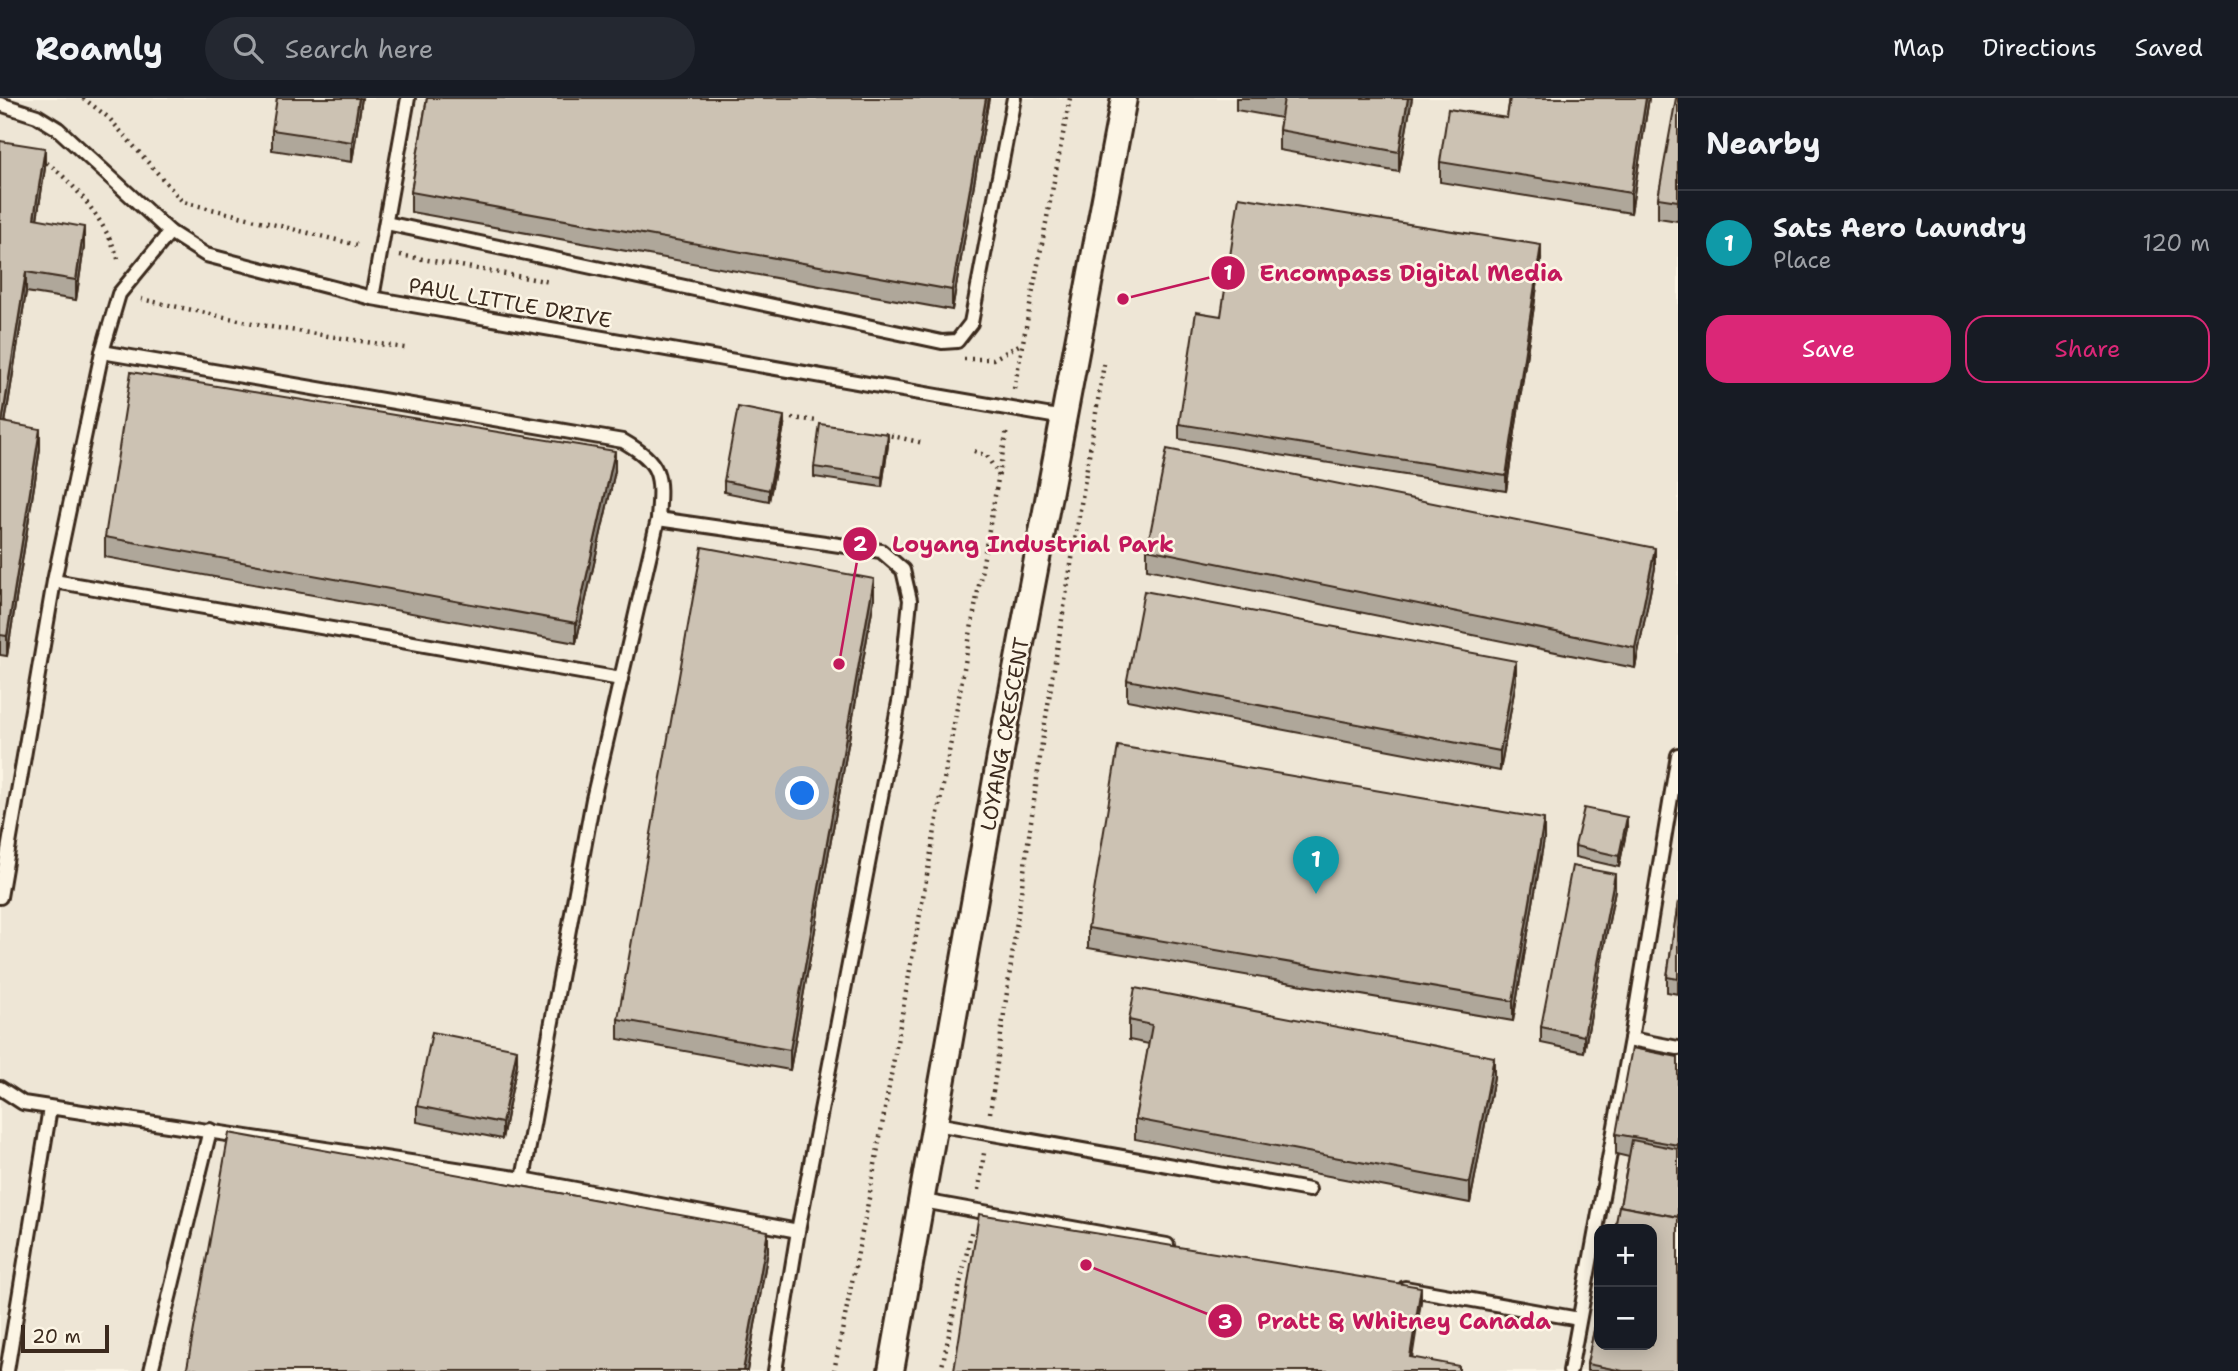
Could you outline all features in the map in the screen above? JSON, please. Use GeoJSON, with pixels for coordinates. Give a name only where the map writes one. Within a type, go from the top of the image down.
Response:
{"type":"FeatureCollection","features":[{"type":"Feature","properties":{"kind":"street","name":"LOYANG CRESCENT"},"geometry":{"type":"LineString","coordinates":[[891,1371],[1006,723],[1124,98]]}},
{"type":"Feature","properties":{"kind":"lane"},"geometry":{"type":"LineString","coordinates":[[372,298],[408,98]]}},
{"type":"Feature","properties":{"kind":"lane"},"geometry":{"type":"LineString","coordinates":[[386,223],[942,342],[957,341],[971,323],[1014,98]]}},
{"type":"Feature","properties":{"kind":"lane","name":"PAUL LITTLE DRIVE"},"geometry":{"type":"LineString","coordinates":[[0,104],[37,116],[58,129],[170,232],[206,255],[372,298],[1064,418]]}},
{"type":"Feature","properties":{"kind":"lane"},"geometry":{"type":"LineString","coordinates":[[0,897],[4,848],[54,581],[102,352],[122,290],[170,232]]}},
{"type":"Feature","properties":{"kind":"lane"},"geometry":{"type":"LineString","coordinates":[[102,352],[623,441],[646,454],[660,480],[657,519],[593,799],[523,1179]]}},
{"type":"Feature","properties":{"kind":"lane"},"geometry":{"type":"LineString","coordinates":[[657,519],[881,551],[903,570],[910,600],[900,697],[775,1371]]}},
{"type":"Feature","properties":{"kind":"lane"},"geometry":{"type":"LineString","coordinates":[[54,581],[621,679]]}},
{"type":"Feature","properties":{"kind":"lane"},"geometry":{"type":"LineString","coordinates":[[1570,1371],[1631,1039],[1678,755]]}},
{"type":"Feature","properties":{"kind":"lane"},"geometry":{"type":"LineString","coordinates":[[1631,1039],[1678,1048]]}},
{"type":"Feature","properties":{"kind":"lane"},"geometry":{"type":"LineString","coordinates":[[0,1087],[23,1103],[50,1108],[523,1179],[799,1231]]}},
{"type":"Feature","properties":{"kind":"lane"},"geometry":{"type":"LineString","coordinates":[[7,1371],[50,1108]]}},
{"type":"Feature","properties":{"kind":"lane"},"geometry":{"type":"LineString","coordinates":[[936,1124],[1309,1190]]}},
{"type":"Feature","properties":{"kind":"lane"},"geometry":{"type":"LineString","coordinates":[[151,1371],[210,1130]]}},
{"type":"Feature","properties":{"kind":"lane"},"geometry":{"type":"LineString","coordinates":[[923,1200],[1175,1246]]}},
{"type":"Feature","properties":{"kind":"lane"},"geometry":{"type":"LineString","coordinates":[[1391,1285],[1579,1319]]}},
{"type":"Feature","properties":{"kind":"path"},"geometry":{"type":"LineString","coordinates":[[834,1371],[869,1198],[1010,409],[1070,98]]}},
{"type":"Feature","properties":{"kind":"path"},"geometry":{"type":"LineString","coordinates":[[39,158],[90,207],[106,229],[114,245],[122,290],[271,327],[405,348]]}},
{"type":"Feature","properties":{"kind":"path"},"geometry":{"type":"LineString","coordinates":[[941,1371],[976,1211],[1044,729],[1105,360]]}},
{"type":"Feature","properties":{"kind":"path"},"geometry":{"type":"LineString","coordinates":[[792,418],[818,421]]}},
{"type":"Feature","properties":{"kind":"path"},"geometry":{"type":"LineString","coordinates":[[879,433],[923,443]]}},
{"type":"Feature","properties":{"kind":"path"},"geometry":{"type":"LineString","coordinates":[[974,451],[987,456],[999,476]]}},
{"type":"Feature","properties":{"kind":"shaded area"},"geometry":{"type":"Polygon","coordinates":[[[0,98],[1678,98],[1678,1371],[0,1371],[0,98]]]}},
{"type":"Feature","properties":{"kind":"building"},"geometry":{"type":"Polygon","coordinates":[[[277,98],[359,98],[352,142],[272,130],[277,98]]]}},
{"type":"Feature","properties":{"kind":"building"},"geometry":{"type":"Polygon","coordinates":[[[427,98],[986,98],[952,290],[411,192],[427,98]]]}},
{"type":"Feature","properties":{"kind":"building"},"geometry":{"type":"Polygon","coordinates":[[[1284,98],[1408,98],[1399,152],[1279,130],[1284,98]]]}},
{"type":"Feature","properties":{"kind":"building"},"geometry":{"type":"Polygon","coordinates":[[[1510,98],[1646,98],[1631,193],[1440,162],[1448,109],[1507,118],[1510,98]]]}},
{"type":"Feature","properties":{"kind":"building"},"geometry":{"type":"Polygon","coordinates":[[[1678,98],[1678,201],[1658,198],[1678,98]]]}},
{"type":"Feature","properties":{"kind":"building"},"geometry":{"type":"Polygon","coordinates":[[[0,141],[45,148],[34,218],[84,227],[76,280],[26,272],[2,422],[40,429],[7,636],[0,635],[0,141]]]}},
{"type":"Feature","properties":{"kind":"building"},"geometry":{"type":"Polygon","coordinates":[[[1239,197],[1541,245],[1506,476],[1179,424],[1196,312],[1221,316],[1239,197]]]}},
{"type":"Feature","properties":{"kind":"building"},"geometry":{"type":"Polygon","coordinates":[[[131,372],[615,451],[576,623],[105,537],[131,372]]]}},
{"type":"Feature","properties":{"kind":"building"},"geometry":{"type":"Polygon","coordinates":[[[738,407],[784,416],[769,490],[724,481],[738,407]]]}},
{"type":"Feature","properties":{"kind":"building"},"geometry":{"type":"Polygon","coordinates":[[[820,424],[888,434],[882,477],[814,467],[820,424]]]}},
{"type":"Feature","properties":{"kind":"building"},"geometry":{"type":"Polygon","coordinates":[[[1167,449],[1655,548],[1635,648],[1147,549],[1167,449]]]}},
{"type":"Feature","properties":{"kind":"building"},"geometry":{"type":"Polygon","coordinates":[[[702,547],[874,579],[790,1050],[618,1019],[702,547]]]}},
{"type":"Feature","properties":{"kind":"building"},"geometry":{"type":"Polygon","coordinates":[[[1144,591],[1516,661],[1500,751],[1127,680],[1144,591]]]}},
{"type":"Feature","properties":{"kind":"building"},"geometry":{"type":"Polygon","coordinates":[[[1118,746],[1544,819],[1513,1001],[1088,928],[1118,746]]]}},
{"type":"Feature","properties":{"kind":"building"},"geometry":{"type":"Polygon","coordinates":[[[1584,808],[1627,817],[1619,856],[1575,846],[1584,808]]]}},
{"type":"Feature","properties":{"kind":"building"},"geometry":{"type":"Polygon","coordinates":[[[1572,866],[1615,874],[1584,1036],[1541,1027],[1572,866]]]}},
{"type":"Feature","properties":{"kind":"building"},"geometry":{"type":"Polygon","coordinates":[[[1678,902],[1678,979],[1667,977],[1678,902]]]}},
{"type":"Feature","properties":{"kind":"building"},"geometry":{"type":"Polygon","coordinates":[[[1135,988],[1494,1057],[1470,1183],[1135,1119],[1152,1025],[1129,1020],[1135,988]]]}},
{"type":"Feature","properties":{"kind":"building"},"geometry":{"type":"Polygon","coordinates":[[[432,1032],[517,1049],[502,1123],[417,1106],[432,1032]]]}},
{"type":"Feature","properties":{"kind":"building"},"geometry":{"type":"Polygon","coordinates":[[[1632,1048],[1678,1057],[1678,1145],[1616,1134],[1632,1048]]]}},
{"type":"Feature","properties":{"kind":"building"},"geometry":{"type":"Polygon","coordinates":[[[229,1133],[768,1231],[743,1371],[204,1371],[187,1368],[229,1133]]]}},
{"type":"Feature","properties":{"kind":"building"},"geometry":{"type":"Polygon","coordinates":[[[1632,1140],[1678,1149],[1678,1217],[1620,1206],[1632,1140]]]}},
{"type":"Feature","properties":{"kind":"building"},"geometry":{"type":"Polygon","coordinates":[[[1619,1206],[1678,1217],[1678,1371],[1623,1371],[1587,1364],[1594,1330],[1594,1350],[1657,1350],[1657,1224],[1616,1224],[1619,1206]]]}},
{"type":"Feature","properties":{"kind":"building"},"geometry":{"type":"Polygon","coordinates":[[[979,1214],[1421,1287],[1410,1357],[1459,1366],[1459,1371],[954,1371],[979,1214]]]}},
{"type":"Feature","properties":{"kind":"place","name":"Encompass Digital Media"},"geometry":{"type":"Point","coordinates":[1123,299]}},
{"type":"Feature","properties":{"kind":"place","name":"Loyang Industrial Park"},"geometry":{"type":"Point","coordinates":[839,664]}},
{"type":"Feature","properties":{"kind":"place","name":"Sats Aero Laundry"},"geometry":{"type":"Point","coordinates":[1316,894]}},
{"type":"Feature","properties":{"kind":"place","name":"Pratt & Whitney Canada"},"geometry":{"type":"Point","coordinates":[1086,1265]}}]}
